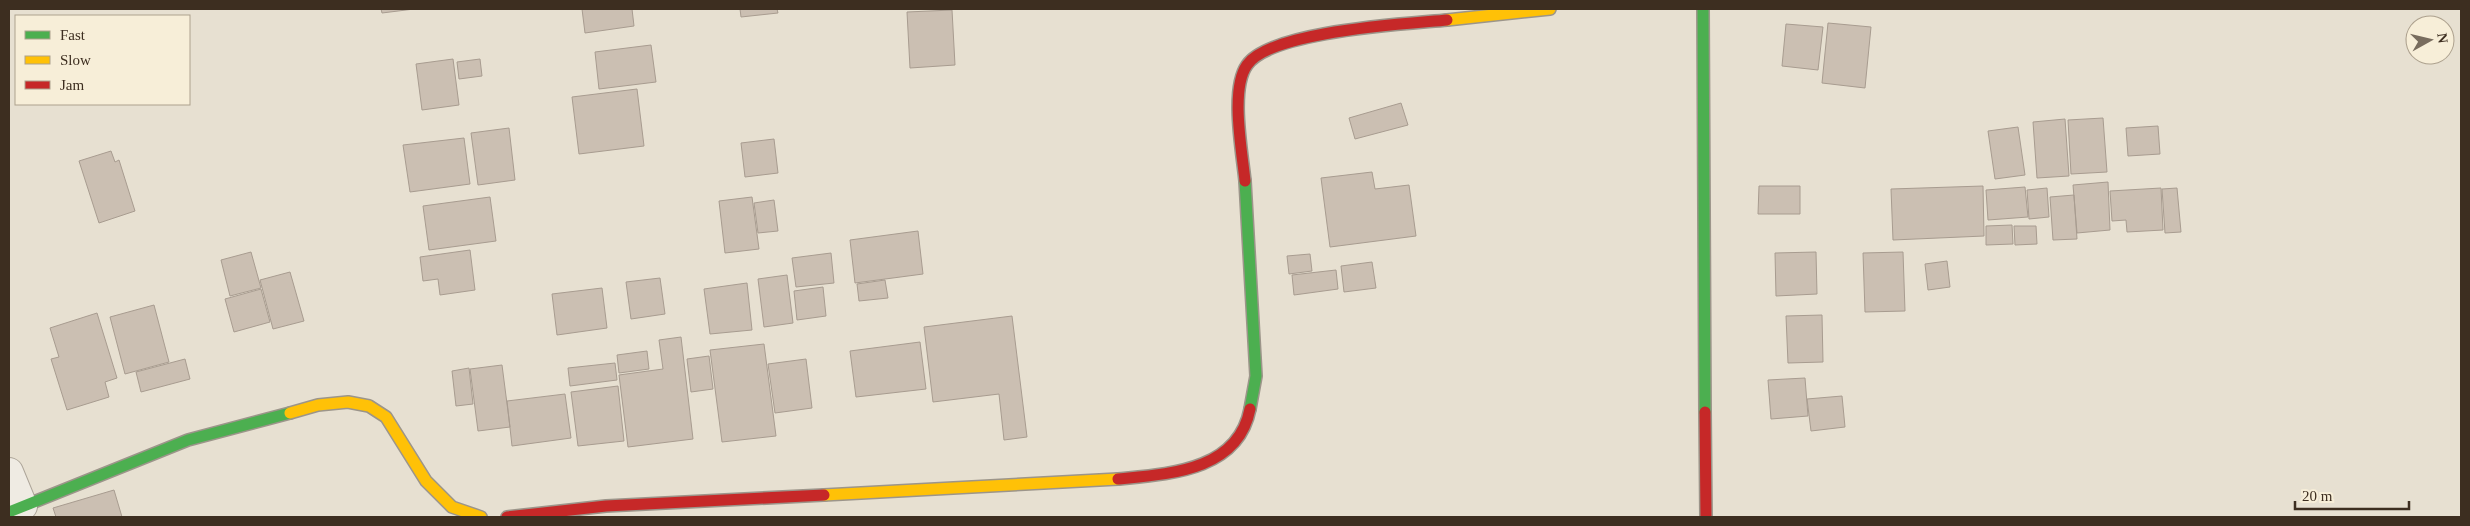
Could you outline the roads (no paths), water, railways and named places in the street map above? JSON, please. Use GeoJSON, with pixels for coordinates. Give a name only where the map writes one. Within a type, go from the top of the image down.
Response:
{"type":"FeatureCollection","features":[{"type":"Feature","properties":{"kind":"street"},"geometry":{"type":"LineString","coordinates":[[506,517],[606,506],[877,494],[1149,476],[1185,471],[1228,452],[1247,424],[1256,376],[1239,85],[1248,64],[1261,53],[1289,41],[1348,30],[1550,9]]}},
{"type":"Feature","properties":{"kind":"street"},"geometry":{"type":"LineString","coordinates":[[1703,9],[1706,517]]}},
{"type":"Feature","properties":{"kind":"street"},"geometry":{"type":"LineString","coordinates":[[9,472],[16,509],[188,440],[318,405],[348,402],[369,406],[386,417],[426,481],[452,507],[481,517]]}}]}
